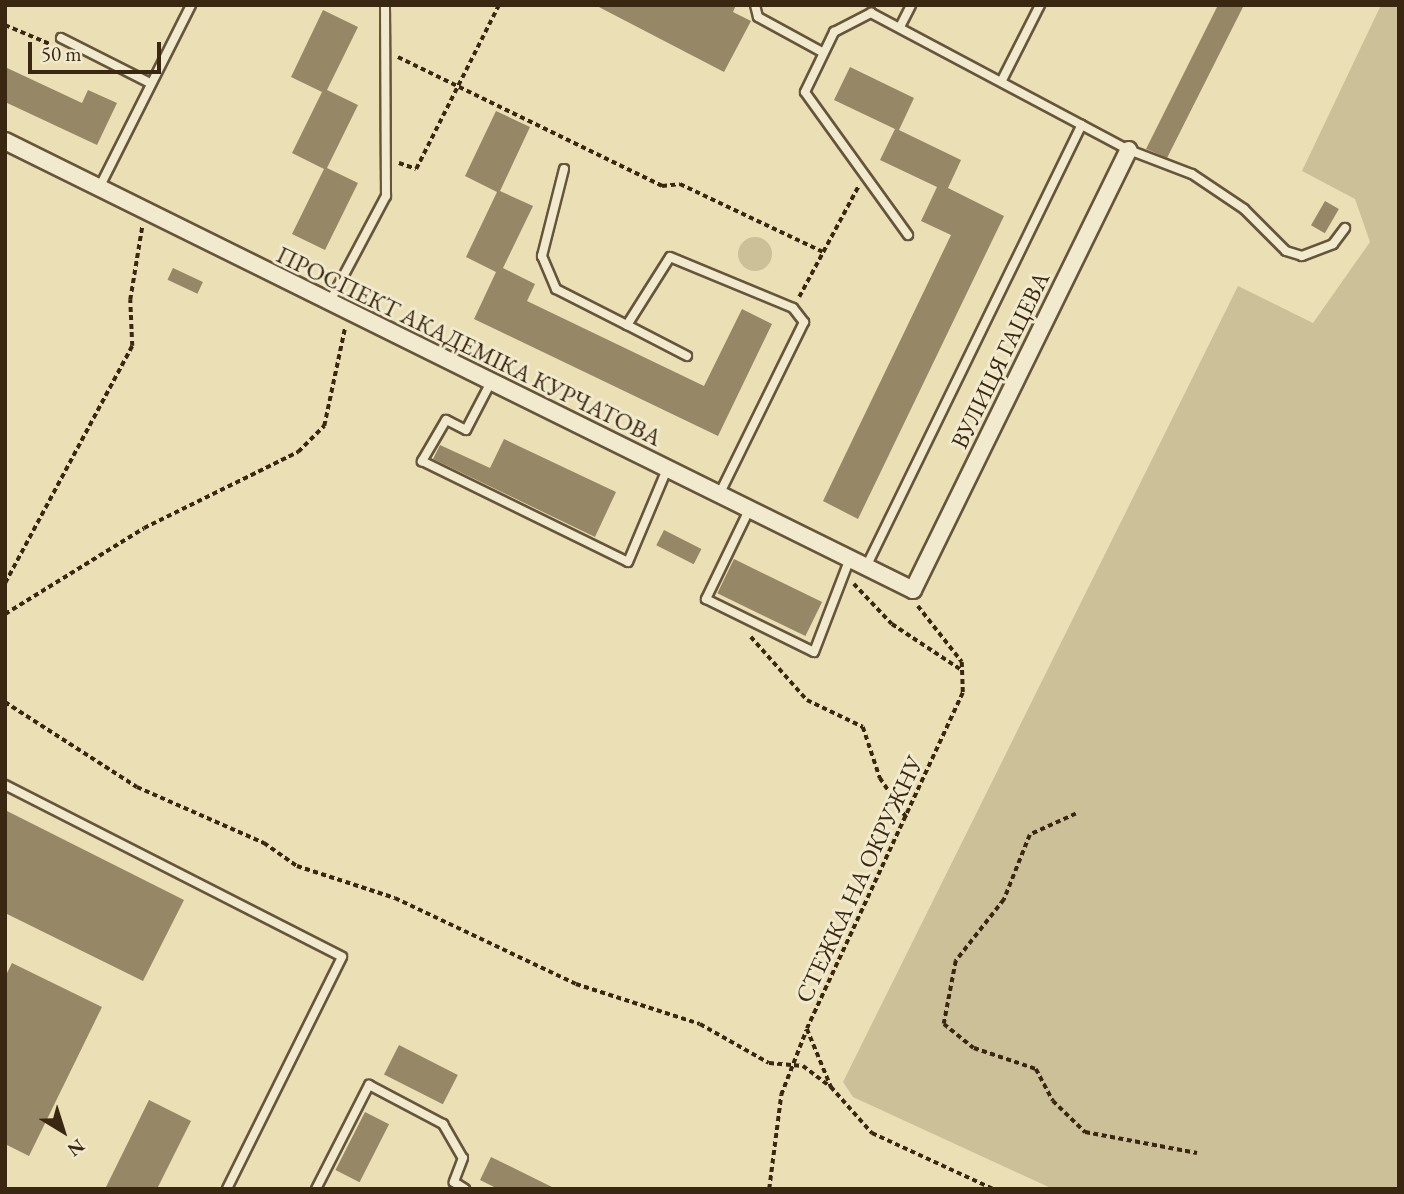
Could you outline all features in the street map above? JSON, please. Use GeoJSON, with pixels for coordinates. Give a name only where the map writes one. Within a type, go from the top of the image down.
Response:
{"type":"FeatureCollection","features":[{"type":"Feature","properties":{"kind":"street","name":"ПРОСПЕКТ АКАДЕМІКА КУРЧАТОВА"},"geometry":{"type":"LineString","coordinates":[[5,141],[912,590]]}},
{"type":"Feature","properties":{"kind":"street","name":"ВУЛИЦЯ ГАЦЕВА"},"geometry":{"type":"LineString","coordinates":[[912,590],[1129,150]]}},
{"type":"Feature","properties":{"kind":"lane"},"geometry":{"type":"LineString","coordinates":[[99,188],[191,5]]}},
{"type":"Feature","properties":{"kind":"lane"},"geometry":{"type":"LineString","coordinates":[[329,303],[386,197],[383,158],[385,5]]}},
{"type":"Feature","properties":{"kind":"lane"},"geometry":{"type":"LineString","coordinates":[[755,5],[758,17],[820,51]]}},
{"type":"Feature","properties":{"kind":"lane"},"geometry":{"type":"LineString","coordinates":[[901,25],[911,5]]}},
{"type":"Feature","properties":{"kind":"lane"},"geometry":{"type":"LineString","coordinates":[[1002,80],[1040,5]]}},
{"type":"Feature","properties":{"kind":"lane"},"geometry":{"type":"LineString","coordinates":[[908,235],[805,92],[820,51],[834,32],[871,13],[901,25],[1129,150],[1192,174],[1244,209],[1286,251],[1303,256],[1333,244],[1345,228]]}},
{"type":"Feature","properties":{"kind":"lane"},"geometry":{"type":"LineString","coordinates":[[61,38],[150,83]]}},
{"type":"Feature","properties":{"kind":"lane"},"geometry":{"type":"LineString","coordinates":[[866,567],[1082,125]]}},
{"type":"Feature","properties":{"kind":"lane"},"geometry":{"type":"LineString","coordinates":[[564,169],[542,256],[556,289],[687,356]]}},
{"type":"Feature","properties":{"kind":"lane"},"geometry":{"type":"LineString","coordinates":[[626,325],[670,257],[793,308],[804,322],[719,495]]}},
{"type":"Feature","properties":{"kind":"lane"},"geometry":{"type":"LineString","coordinates":[[491,382],[466,430],[446,420],[422,461],[628,562],[667,469]]}},
{"type":"Feature","properties":{"kind":"lane"},"geometry":{"type":"LineString","coordinates":[[749,510],[706,599],[814,652],[849,561]]}},
{"type":"Feature","properties":{"kind":"lane"},"geometry":{"type":"LineString","coordinates":[[5,785],[342,957],[227,1189]]}},
{"type":"Feature","properties":{"kind":"lane"},"geometry":{"type":"LineString","coordinates":[[316,1189],[369,1085],[443,1124],[463,1158],[454,1182],[465,1189]]}},
{"type":"Feature","properties":{"kind":"path"},"geometry":{"type":"LineString","coordinates":[[383,158],[416,169],[499,5]]}},
{"type":"Feature","properties":{"kind":"path"},"geometry":{"type":"LineString","coordinates":[[5,25],[46,46],[61,38]]}},
{"type":"Feature","properties":{"kind":"path"},"geometry":{"type":"LineString","coordinates":[[385,50],[456,90],[662,186],[680,184],[823,252]]}},
{"type":"Feature","properties":{"kind":"path"},"geometry":{"type":"LineString","coordinates":[[793,308],[865,175]]}},
{"type":"Feature","properties":{"kind":"path"},"geometry":{"type":"LineString","coordinates":[[5,583],[132,346],[130,300],[145,211]]}},
{"type":"Feature","properties":{"kind":"path"},"geometry":{"type":"LineString","coordinates":[[5,614],[144,528],[298,452],[324,426],[349,312]]}},
{"type":"Feature","properties":{"kind":"path"},"geometry":{"type":"LineString","coordinates":[[849,561],[864,602],[965,672]]}},
{"type":"Feature","properties":{"kind":"path"},"geometry":{"type":"LineString","coordinates":[[912,590],[965,672]]}},
{"type":"Feature","properties":{"kind":"path"},"geometry":{"type":"LineString","coordinates":[[735,613],[739,628],[767,648],[807,700],[863,727],[880,778],[908,820]]}},
{"type":"Feature","properties":{"kind":"path","name":"СТЕЖКА НА ОКРУЖНУ"},"geometry":{"type":"LineString","coordinates":[[965,672],[958,708],[908,820],[807,1029],[831,1087],[872,1133],[993,1189]]}},
{"type":"Feature","properties":{"kind":"path"},"geometry":{"type":"LineString","coordinates":[[5,702],[137,787],[264,844],[297,866],[395,898],[576,984],[700,1024],[769,1063],[803,1066],[831,1087]]}},
{"type":"Feature","properties":{"kind":"path"},"geometry":{"type":"LineString","coordinates":[[1076,814],[1030,835],[1004,900],[956,961],[944,1024],[974,1048],[1037,1069],[1053,1101],[1086,1132],[1197,1153]]}},
{"type":"Feature","properties":{"kind":"path"},"geometry":{"type":"LineString","coordinates":[[769,1189],[781,1095],[807,1029]]}},
{"type":"Feature","properties":{"kind":"shaded area"},"geometry":{"type":"Polygon","coordinates":[[[1381,5],[1399,5],[1399,1189],[1053,1189],[853,1097],[843,1082],[1238,286],[1313,323],[1370,242],[1355,199],[1302,171],[1381,5]]]}},
{"type":"Feature","properties":{"kind":"shaded area"},"geometry":{"type":"Polygon","coordinates":[[[755,237],[767,242],[772,254],[767,266],[755,271],[743,266],[738,254],[743,242],[755,237]]]}},
{"type":"Feature","properties":{"kind":"building"},"geometry":{"type":"Polygon","coordinates":[[[595,5],[736,5],[733,12],[751,21],[724,72],[595,5]]]}},
{"type":"Feature","properties":{"kind":"building"},"geometry":{"type":"Polygon","coordinates":[[[1218,5],[1244,5],[1167,158],[1146,149],[1218,5]]]}},
{"type":"Feature","properties":{"kind":"building"},"geometry":{"type":"Polygon","coordinates":[[[323,10],[358,27],[327,90],[358,105],[327,168],[358,183],[325,250],[292,234],[324,169],[292,153],[322,92],[291,77],[323,10]]]}},
{"type":"Feature","properties":{"kind":"building"},"geometry":{"type":"Polygon","coordinates":[[[5,67],[82,103],[88,90],[117,103],[97,145],[5,102],[5,67]]]}},
{"type":"Feature","properties":{"kind":"building"},"geometry":{"type":"Polygon","coordinates":[[[850,67],[914,98],[899,130],[961,160],[948,188],[1004,216],[858,519],[823,501],[951,235],[921,221],[937,187],[880,160],[895,129],[834,100],[850,67]]]}},
{"type":"Feature","properties":{"kind":"building"},"geometry":{"type":"Polygon","coordinates":[[[496,111],[530,127],[500,191],[533,206],[503,268],[535,284],[527,301],[704,386],[742,309],[772,324],[718,436],[474,319],[496,272],[466,257],[497,192],[465,176],[496,111]]]}},
{"type":"Feature","properties":{"kind":"building"},"geometry":{"type":"Polygon","coordinates":[[[1325,201],[1339,209],[1325,233],[1311,225],[1325,201]]]}},
{"type":"Feature","properties":{"kind":"building"},"geometry":{"type":"Polygon","coordinates":[[[173,268],[203,282],[197,294],[168,280],[173,268]]]}},
{"type":"Feature","properties":{"kind":"building"},"geometry":{"type":"Polygon","coordinates":[[[504,439],[616,492],[595,537],[433,459],[440,445],[490,468],[504,439]]]}},
{"type":"Feature","properties":{"kind":"building"},"geometry":{"type":"Polygon","coordinates":[[[664,530],[701,549],[694,564],[656,545],[664,530]]]}},
{"type":"Feature","properties":{"kind":"building"},"geometry":{"type":"Polygon","coordinates":[[[734,559],[822,602],[805,636],[717,593],[734,559]]]}},
{"type":"Feature","properties":{"kind":"building"},"geometry":{"type":"Polygon","coordinates":[[[5,810],[184,900],[143,981],[5,913],[5,810]]]}},
{"type":"Feature","properties":{"kind":"building"},"geometry":{"type":"Polygon","coordinates":[[[12,963],[102,1007],[29,1156],[5,1144],[5,977],[12,963]]]}},
{"type":"Feature","properties":{"kind":"building"},"geometry":{"type":"Polygon","coordinates":[[[399,1045],[458,1075],[443,1104],[384,1074],[399,1045]]]}},
{"type":"Feature","properties":{"kind":"building"},"geometry":{"type":"Polygon","coordinates":[[[149,1100],[191,1121],[157,1189],[105,1189],[149,1100]]]}},
{"type":"Feature","properties":{"kind":"building"},"geometry":{"type":"Polygon","coordinates":[[[365,1112],[389,1124],[360,1182],[335,1170],[365,1112]]]}},
{"type":"Feature","properties":{"kind":"building"},"geometry":{"type":"Polygon","coordinates":[[[491,1157],[556,1189],[498,1189],[480,1180],[491,1157]]]}}]}
